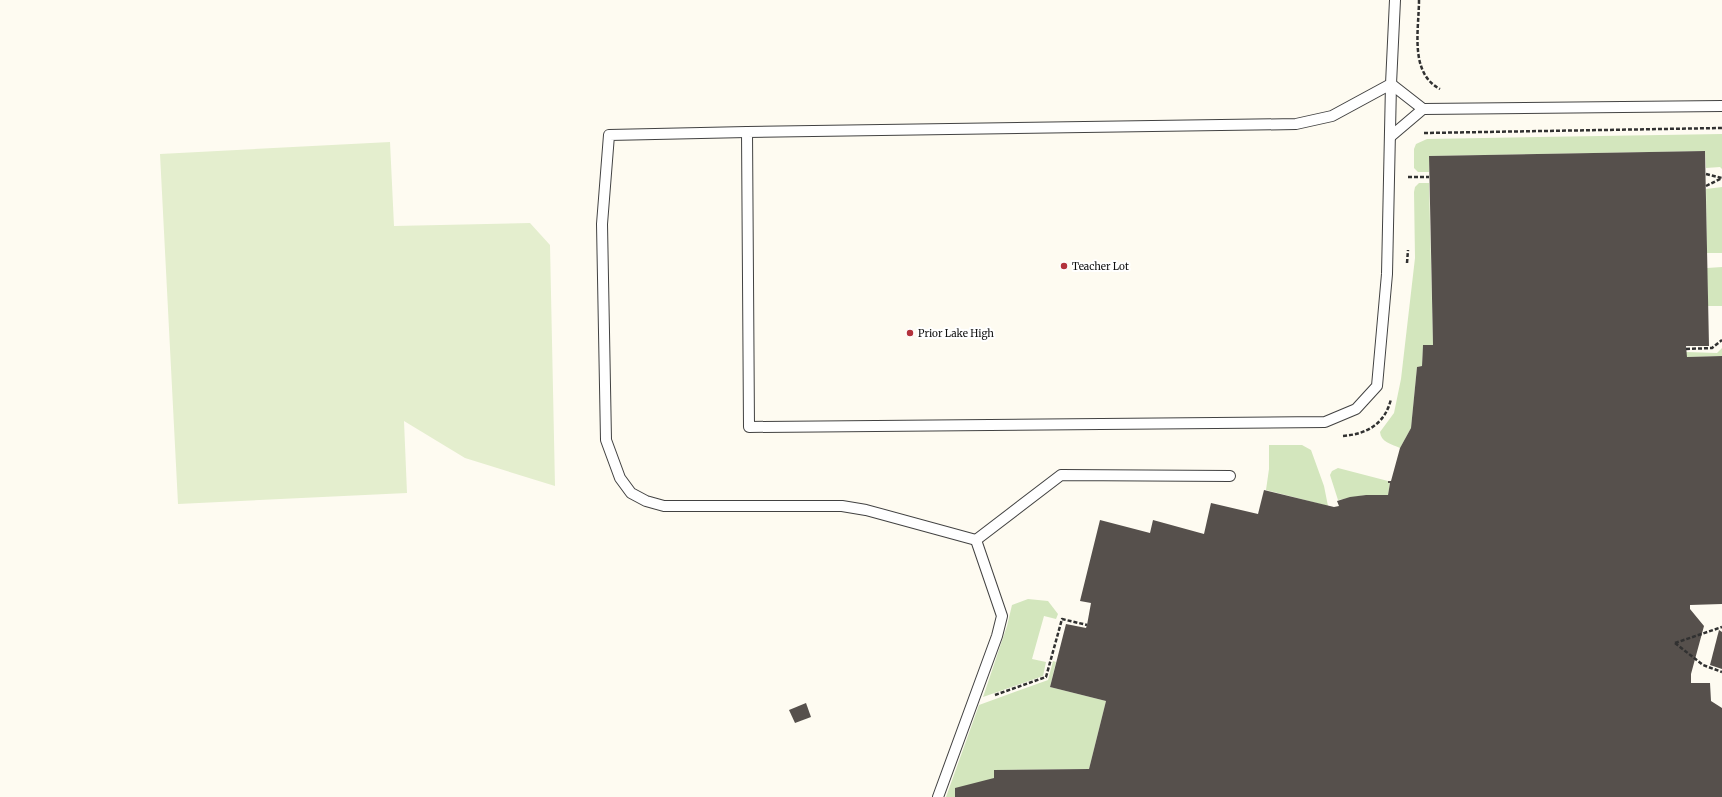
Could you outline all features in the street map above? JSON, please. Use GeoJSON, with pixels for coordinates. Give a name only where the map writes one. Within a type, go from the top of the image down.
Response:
{"type":"FeatureCollection","features":[{"type":"Feature","properties":{"kind":"lane"},"geometry":{"type":"LineString","coordinates":[[747,132],[749,426],[1326,422],[1356,409],[1377,386],[1387,274],[1391,84],[1395,0]]}},
{"type":"Feature","properties":{"kind":"lane"},"geometry":{"type":"LineString","coordinates":[[1391,84],[1423,109],[1722,106]]}},
{"type":"Feature","properties":{"kind":"lane"},"geometry":{"type":"LineString","coordinates":[[976,540],[866,510],[842,506],[664,506],[646,501],[631,493],[620,478],[606,440],[602,224],[609,135],[1296,124],[1332,116],[1391,84]]}},
{"type":"Feature","properties":{"kind":"lane"},"geometry":{"type":"LineString","coordinates":[[1390,137],[1423,109]]}},
{"type":"Feature","properties":{"kind":"lane"},"geometry":{"type":"LineString","coordinates":[[976,540],[1061,475],[1230,476]]}},
{"type":"Feature","properties":{"kind":"lane"},"geometry":{"type":"LineString","coordinates":[[938,797],[997,636],[1002,616],[976,540]]}},
{"type":"Feature","properties":{"kind":"path"},"geometry":{"type":"LineString","coordinates":[[1419,0],[1418,56],[1422,70],[1431,84],[1443,90]]}},
{"type":"Feature","properties":{"kind":"path"},"geometry":{"type":"LineString","coordinates":[[1421,134],[1722,128]]}},
{"type":"Feature","properties":{"kind":"path"},"geometry":{"type":"LineString","coordinates":[[1706,174],[1722,178]]}},
{"type":"Feature","properties":{"kind":"path"},"geometry":{"type":"LineString","coordinates":[[1408,185],[1407,177],[1429,177]]}},
{"type":"Feature","properties":{"kind":"path"},"geometry":{"type":"LineString","coordinates":[[1706,186],[1722,178]]}},
{"type":"Feature","properties":{"kind":"path"},"geometry":{"type":"LineString","coordinates":[[1407,266],[1408,243]]}},
{"type":"Feature","properties":{"kind":"path"},"geometry":{"type":"LineString","coordinates":[[1686,349],[1712,348],[1722,340]]}},
{"type":"Feature","properties":{"kind":"path"},"geometry":{"type":"LineString","coordinates":[[1340,436],[1361,434],[1375,426],[1386,413],[1392,398]]}},
{"type":"Feature","properties":{"kind":"path"},"geometry":{"type":"LineString","coordinates":[[972,703],[1046,677],[1062,619],[1086,625]]}},
{"type":"Feature","properties":{"kind":"path"},"geometry":{"type":"LineString","coordinates":[[1722,627],[1675,643],[1703,665],[1722,672]]}},
{"type":"Feature","properties":{"kind":"green space"},"geometry":{"type":"Polygon","coordinates":[[[1722,134],[1722,169],[1720,167],[1706,168],[1705,151],[1429,156],[1429,172],[1418,172],[1414,168],[1414,149],[1416,144],[1427,139],[1722,134]]]}},
{"type":"Feature","properties":{"kind":"green space"},"geometry":{"type":"Polygon","coordinates":[[[390,142],[394,226],[530,223],[550,245],[555,486],[465,458],[404,421],[407,493],[178,504],[160,154],[390,142]]]}},
{"type":"Feature","properties":{"kind":"green space"},"geometry":{"type":"Polygon","coordinates":[[[1419,183],[1429,183],[1433,345],[1423,345],[1422,366],[1417,367],[1411,428],[1400,448],[1384,440],[1380,432],[1394,413],[1401,379],[1415,258],[1414,192],[1415,187],[1419,183]]]}},
{"type":"Feature","properties":{"kind":"green space"},"geometry":{"type":"Polygon","coordinates":[[[1722,187],[1722,253],[1707,253],[1706,189],[1722,187]]]}},
{"type":"Feature","properties":{"kind":"green space"},"geometry":{"type":"Polygon","coordinates":[[[1722,267],[1722,306],[1708,306],[1707,268],[1722,267]]]}},
{"type":"Feature","properties":{"kind":"green space"},"geometry":{"type":"Polygon","coordinates":[[[1722,348],[1722,356],[1687,357],[1686,352],[1717,353],[1722,348]]]}},
{"type":"Feature","properties":{"kind":"green space"},"geometry":{"type":"Polygon","coordinates":[[[1269,445],[1302,445],[1311,450],[1324,486],[1328,506],[1266,490],[1269,469],[1269,445]]]}},
{"type":"Feature","properties":{"kind":"green space"},"geometry":{"type":"Polygon","coordinates":[[[1338,468],[1388,481],[1390,483],[1388,495],[1366,495],[1338,500],[1330,475],[1332,471],[1338,468]]]}},
{"type":"Feature","properties":{"kind":"green space"},"geometry":{"type":"Polygon","coordinates":[[[1028,599],[1048,601],[1058,614],[1056,619],[1044,616],[1032,659],[1046,662],[1043,676],[983,697],[1007,626],[1012,605],[1028,599]]]}},
{"type":"Feature","properties":{"kind":"green space"},"geometry":{"type":"Polygon","coordinates":[[[1053,661],[1056,662],[1050,687],[1106,701],[1089,769],[994,770],[994,778],[955,797],[946,797],[979,705],[1048,680],[1053,661]]]}},
{"type":"Feature","properties":{"kind":"building"},"geometry":{"type":"Polygon","coordinates":[[[1705,151],[1709,346],[1686,346],[1687,357],[1722,356],[1722,604],[1690,605],[1690,609],[1704,626],[1691,674],[1691,683],[1710,683],[1711,701],[1722,708],[1722,797],[955,797],[955,788],[994,778],[994,770],[1089,769],[1106,701],[1050,687],[1066,624],[1086,628],[1087,625],[1091,603],[1080,601],[1100,520],[1150,533],[1153,520],[1204,534],[1211,503],[1258,514],[1264,490],[1334,507],[1339,506],[1337,501],[1350,497],[1388,495],[1390,483],[1388,483],[1388,481],[1391,481],[1400,448],[1411,428],[1417,367],[1422,366],[1423,345],[1433,345],[1429,156],[1705,151]]]}},
{"type":"Feature","properties":{"kind":"building"},"geometry":{"type":"Polygon","coordinates":[[[1719,630],[1722,632],[1722,669],[1710,665],[1719,630]]]}},
{"type":"Feature","properties":{"kind":"building"},"geometry":{"type":"Polygon","coordinates":[[[806,703],[811,717],[795,723],[789,710],[806,703]]]}},
{"type":"Feature","properties":{"kind":"place","name":"Teacher Lot"},"geometry":{"type":"Point","coordinates":[1064,266]}},
{"type":"Feature","properties":{"kind":"place","name":"Prior Lake High"},"geometry":{"type":"Point","coordinates":[910,333]}}]}
